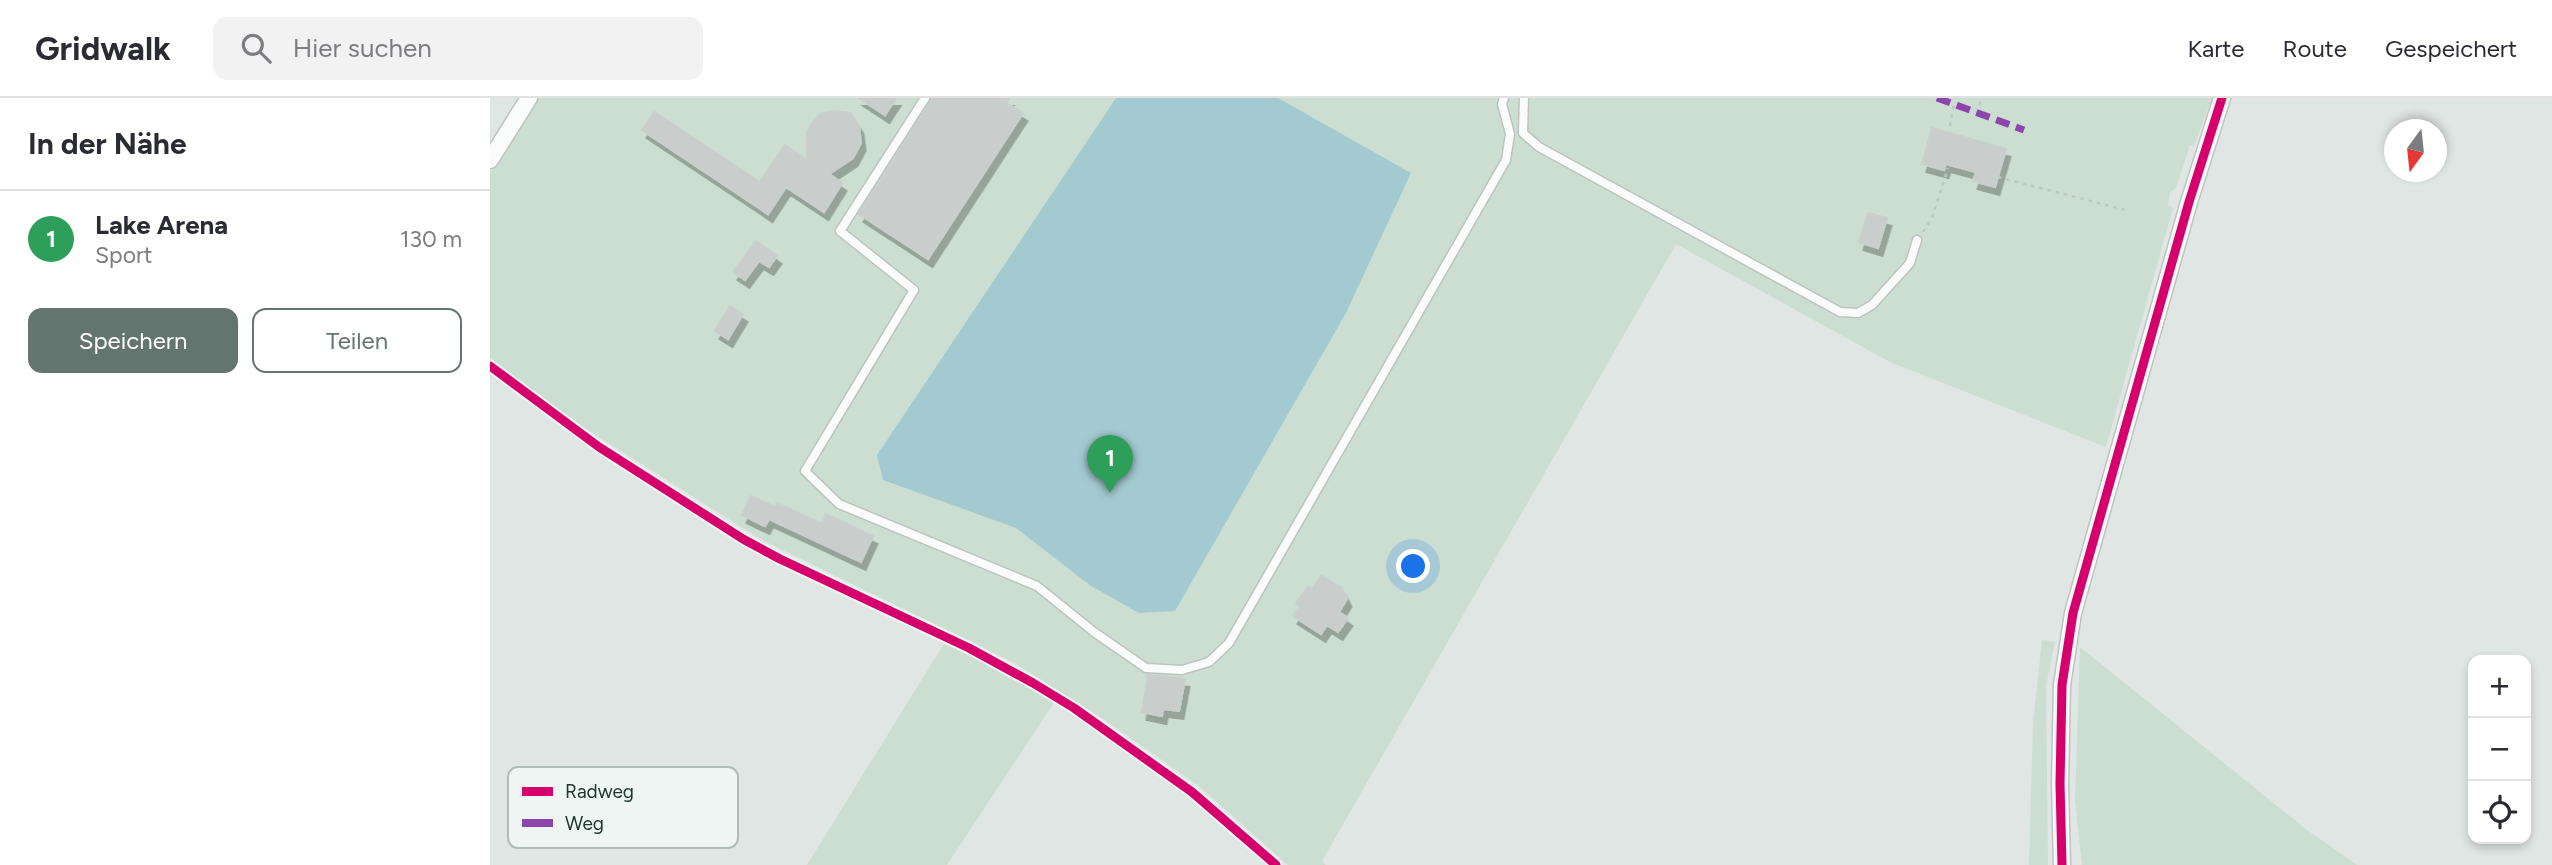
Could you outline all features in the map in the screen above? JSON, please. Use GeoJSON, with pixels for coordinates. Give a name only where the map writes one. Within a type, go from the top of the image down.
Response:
{"type":"FeatureCollection","features":[{"type":"Feature","properties":{"kind":"street"},"geometry":{"type":"LineString","coordinates":[[490,160],[529,98]]}},
{"type":"Feature","properties":{"kind":"street"},"geometry":{"type":"LineString","coordinates":[[2062,865],[2062,685],[2073,613],[2189,202],[2222,98]]}},
{"type":"Feature","properties":{"kind":"lane"},"geometry":{"type":"LineString","coordinates":[[925,98],[840,232],[914,290],[805,471],[839,504],[1037,586],[1094,632],[1146,668],[1182,670],[1209,663],[1229,643],[1506,160],[1510,134],[1502,104],[1504,98]]}},
{"type":"Feature","properties":{"kind":"lane"},"geometry":{"type":"LineString","coordinates":[[1524,98],[1523,133],[1539,147],[1840,312],[1858,313],[1872,305],[1910,262],[1917,240]]}},
{"type":"Feature","properties":{"kind":"lane"},"geometry":{"type":"LineString","coordinates":[[490,366],[599,447],[743,539],[969,648],[1074,708],[1192,792],[1276,865]]}},
{"type":"Feature","properties":{"kind":"path"},"geometry":{"type":"LineString","coordinates":[[1976,113],[1982,98]]}},
{"type":"Feature","properties":{"kind":"path"},"geometry":{"type":"LineString","coordinates":[[1950,126],[1954,104]]}},
{"type":"Feature","properties":{"kind":"path"},"geometry":{"type":"LineString","coordinates":[[1917,240],[1932,218],[1948,168]]}},
{"type":"Feature","properties":{"kind":"path"},"geometry":{"type":"LineString","coordinates":[[1998,177],[2129,211]]}},
{"type":"Feature","properties":{"kind":"green space"},"geometry":{"type":"Polygon","coordinates":[[[536,98],[2212,98],[2194,146],[2190,145],[2176,188],[2170,192],[2168,205],[2173,208],[2106,447],[1890,362],[1676,244],[1322,861],[1326,865],[1288,865],[1199,786],[1102,718],[1015,663],[762,540],[580,425],[490,358],[490,173],[536,98]]]}},
{"type":"Feature","properties":{"kind":"green space"},"geometry":{"type":"Polygon","coordinates":[[[2042,640],[2055,642],[2046,686],[2048,865],[2029,865],[2033,723],[2042,640]]]}},
{"type":"Feature","properties":{"kind":"green space"},"geometry":{"type":"Polygon","coordinates":[[[945,642],[1055,701],[947,865],[807,865],[945,642]]]}},
{"type":"Feature","properties":{"kind":"green space"},"geometry":{"type":"Polygon","coordinates":[[[2080,647],[2307,830],[2357,865],[2082,865],[2075,801],[2080,647]]]}},
{"type":"Feature","properties":{"kind":"water"},"geometry":{"type":"Polygon","coordinates":[[[1116,98],[1278,98],[1411,173],[1346,313],[1175,611],[1139,613],[1091,586],[1016,528],[883,480],[877,455],[1116,98]]]}},
{"type":"Feature","properties":{"kind":"building"},"geometry":{"type":"Polygon","coordinates":[[[859,98],[896,98],[885,115],[859,98]]]}},
{"type":"Feature","properties":{"kind":"building"},"geometry":{"type":"Polygon","coordinates":[[[933,98],[1009,98],[1006,103],[1023,113],[928,259],[859,214],[933,98]]]}},
{"type":"Feature","properties":{"kind":"building"},"geometry":{"type":"Polygon","coordinates":[[[834,111],[851,113],[859,126],[861,143],[853,158],[829,174],[842,183],[824,212],[786,187],[768,214],[642,130],[654,112],[760,182],[785,145],[807,160],[807,133],[811,124],[820,114],[834,111]]]}},
{"type":"Feature","properties":{"kind":"building"},"geometry":{"type":"Polygon","coordinates":[[[1932,128],[2006,149],[1995,187],[1973,181],[1976,172],[1946,164],[1944,170],[1922,164],[1932,128]]]}},
{"type":"Feature","properties":{"kind":"building"},"geometry":{"type":"Polygon","coordinates":[[[1868,213],[1887,218],[1878,248],[1859,242],[1868,213]]]}},
{"type":"Feature","properties":{"kind":"building"},"geometry":{"type":"Polygon","coordinates":[[[756,241],[777,256],[769,267],[759,261],[745,280],[733,272],[756,241]]]}},
{"type":"Feature","properties":{"kind":"building"},"geometry":{"type":"Polygon","coordinates":[[[730,306],[743,314],[728,339],[715,331],[730,306]]]}},
{"type":"Feature","properties":{"kind":"building"},"geometry":{"type":"Polygon","coordinates":[[[751,496],[775,507],[777,503],[822,524],[826,514],[873,536],[861,562],[769,519],[765,526],[742,515],[751,496]]]}},
{"type":"Feature","properties":{"kind":"building"},"geometry":{"type":"Polygon","coordinates":[[[1321,576],[1341,587],[1347,599],[1339,612],[1348,618],[1338,632],[1327,625],[1321,634],[1293,616],[1300,606],[1296,603],[1308,587],[1312,590],[1321,576]]]}},
{"type":"Feature","properties":{"kind":"building"},"geometry":{"type":"Polygon","coordinates":[[[1148,675],[1185,679],[1179,711],[1163,709],[1162,716],[1142,712],[1148,675]]]}},
{"type":"Feature","properties":{"kind":"marked path"},"geometry":{"type":"LineString","coordinates":[[1937,98],[2024,130]]}},
{"type":"Feature","properties":{"kind":"cycle path"},"geometry":{"type":"LineString","coordinates":[[2062,865],[2062,685],[2073,613],[2189,202],[2222,98]]}},
{"type":"Feature","properties":{"kind":"cycle path"},"geometry":{"type":"LineString","coordinates":[[490,366],[599,447],[743,539],[969,648],[1074,708],[1192,792],[1276,865]]}},
{"type":"Feature","properties":{"kind":"place","name":"Lake Arena"},"geometry":{"type":"Point","coordinates":[1110,493]}}]}
